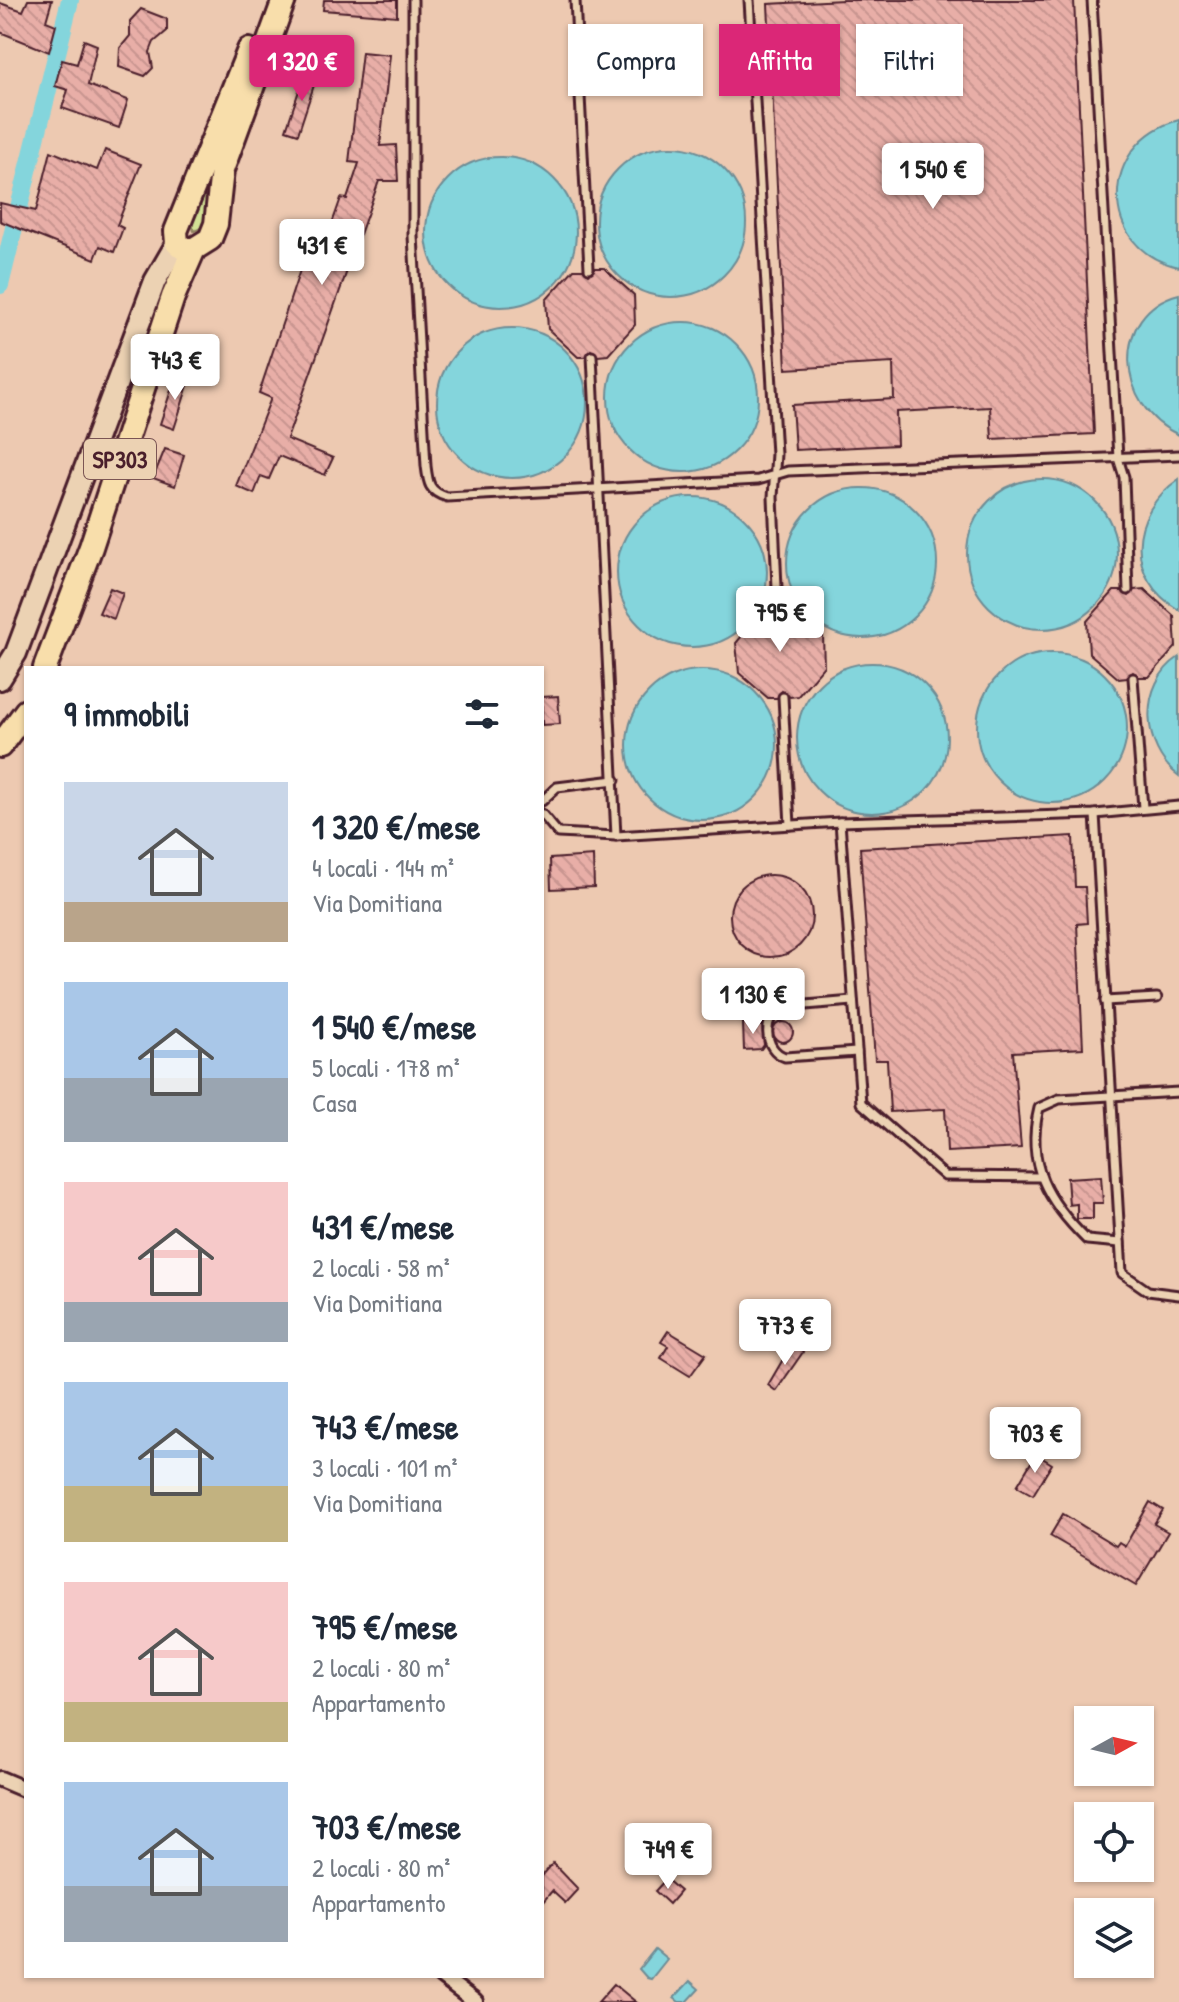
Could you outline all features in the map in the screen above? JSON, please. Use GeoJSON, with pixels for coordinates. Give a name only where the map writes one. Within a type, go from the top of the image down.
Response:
{"type":"FeatureCollection","features":[{"type":"Feature","properties":{"kind":"main road","name":"SP303"},"geometry":{"type":"LineString","coordinates":[[46,666],[91,547],[173,297],[186,246],[176,231],[268,0]]}},
{"type":"Feature","properties":{"kind":"main road","name":"SP303"},"geometry":{"type":"LineString","coordinates":[[186,246],[210,239],[216,224],[222,170],[284,0]]}},
{"type":"Feature","properties":{"kind":"main road"},"geometry":{"type":"LineString","coordinates":[[0,746],[24,714]]}},
{"type":"Feature","properties":{"kind":"street"},"geometry":{"type":"LineString","coordinates":[[0,679],[16,653],[155,281],[186,246]]}},
{"type":"Feature","properties":{"kind":"street"},"geometry":{"type":"LineString","coordinates":[[0,1779],[24,1789]]}},
{"type":"Feature","properties":{"kind":"street"},"geometry":{"type":"LineString","coordinates":[[444,1978],[475,2002]]}},
{"type":"Feature","properties":{"kind":"lane"},"geometry":{"type":"LineString","coordinates":[[413,0],[413,236],[428,484],[436,494],[447,497],[758,480],[788,471],[1179,455]]}},
{"type":"Feature","properties":{"kind":"lane"},"geometry":{"type":"LineString","coordinates":[[575,0],[589,268]]}},
{"type":"Feature","properties":{"kind":"lane"},"geometry":{"type":"LineString","coordinates":[[749,0],[775,475],[773,497],[778,610]]}},
{"type":"Feature","properties":{"kind":"lane"},"geometry":{"type":"LineString","coordinates":[[1092,0],[1118,458],[1124,477],[1128,590]]}},
{"type":"Feature","properties":{"kind":"lane"},"geometry":{"type":"LineString","coordinates":[[592,356],[616,836]]}},
{"type":"Feature","properties":{"kind":"lane"},"geometry":{"type":"LineString","coordinates":[[1133,678],[1143,808]]}},
{"type":"Feature","properties":{"kind":"lane"},"geometry":{"type":"LineString","coordinates":[[783,697],[790,825]]}},
{"type":"Feature","properties":{"kind":"lane"},"geometry":{"type":"LineString","coordinates":[[544,799],[557,787],[615,780]]}},
{"type":"Feature","properties":{"kind":"lane"},"geometry":{"type":"LineString","coordinates":[[544,816],[558,833],[616,836],[840,822],[1095,814],[1179,806]]}},
{"type":"Feature","properties":{"kind":"lane"},"geometry":{"type":"LineString","coordinates":[[1095,814],[1122,1273],[1148,1291],[1179,1295]]}},
{"type":"Feature","properties":{"kind":"lane"},"geometry":{"type":"LineString","coordinates":[[840,822],[861,1103],[945,1176],[1040,1177]]}},
{"type":"Feature","properties":{"kind":"lane"},"geometry":{"type":"LineString","coordinates":[[1105,1001],[1157,998]]}},
{"type":"Feature","properties":{"kind":"lane"},"geometry":{"type":"LineString","coordinates":[[853,1001],[782,1007],[773,1011],[768,1017],[770,1047],[775,1054],[785,1057],[857,1052]]}},
{"type":"Feature","properties":{"kind":"lane"},"geometry":{"type":"LineString","coordinates":[[1120,1243],[1087,1240],[1060,1214],[1040,1177],[1036,1121],[1039,1108],[1059,1099],[1179,1092]]}},
{"type":"Feature","properties":{"kind":"green space"},"geometry":{"type":"Polygon","coordinates":[[[210,181],[209,217],[201,228],[194,231],[190,216],[210,181]]]}},
{"type":"Feature","properties":{"kind":"water"},"geometry":{"type":"Polygon","coordinates":[[[1179,120],[1179,267],[1152,257],[1133,240],[1121,219],[1118,195],[1122,171],[1134,149],[1153,132],[1179,120]]]}},
{"type":"Feature","properties":{"kind":"water"},"geometry":{"type":"Polygon","coordinates":[[[671,147],[700,153],[724,169],[740,193],[746,222],[740,251],[724,275],[700,291],[671,297],[642,291],[618,275],[602,251],[596,222],[602,193],[618,169],[642,153],[671,147]]]}},
{"type":"Feature","properties":{"kind":"water"},"geometry":{"type":"Polygon","coordinates":[[[501,157],[530,163],[554,179],[570,203],[576,232],[570,261],[554,285],[530,301],[501,307],[472,301],[448,285],[432,261],[426,232],[432,203],[448,179],[472,163],[501,157]]]}},
{"type":"Feature","properties":{"kind":"water"},"geometry":{"type":"Polygon","coordinates":[[[1179,294],[1179,435],[1158,422],[1142,404],[1133,383],[1129,361],[1132,339],[1141,320],[1157,304],[1179,294]]]}},
{"type":"Feature","properties":{"kind":"water"},"geometry":{"type":"Polygon","coordinates":[[[683,322],[712,328],[736,344],[752,368],[758,397],[752,426],[736,450],[712,466],[683,472],[654,466],[630,450],[614,426],[608,397],[614,368],[630,344],[654,328],[683,322]]]}},
{"type":"Feature","properties":{"kind":"water"},"geometry":{"type":"Polygon","coordinates":[[[512,328],[541,334],[565,350],[581,374],[587,403],[581,432],[565,456],[541,472],[512,478],[483,472],[459,456],[443,432],[437,403],[443,374],[459,350],[483,334],[512,328]]]}},
{"type":"Feature","properties":{"kind":"water"},"geometry":{"type":"Polygon","coordinates":[[[1042,479],[1071,485],[1095,501],[1111,525],[1117,554],[1111,583],[1095,607],[1071,623],[1042,629],[1013,623],[989,607],[973,583],[967,554],[973,525],[989,501],[1013,485],[1042,479]]]}},
{"type":"Feature","properties":{"kind":"water"},"geometry":{"type":"Polygon","coordinates":[[[1179,479],[1179,610],[1161,597],[1149,581],[1142,563],[1140,545],[1150,509],[1162,493],[1179,479]]]}},
{"type":"Feature","properties":{"kind":"water"},"geometry":{"type":"Polygon","coordinates":[[[862,488],[891,494],[915,510],[931,534],[937,563],[931,592],[915,616],[891,632],[862,638],[833,632],[809,616],[793,592],[787,563],[793,534],[809,510],[833,494],[862,488]]]}},
{"type":"Feature","properties":{"kind":"water"},"geometry":{"type":"Polygon","coordinates":[[[692,497],[721,503],[745,519],[761,543],[767,572],[761,601],[745,625],[721,641],[692,647],[663,641],[639,625],[623,601],[617,572],[623,543],[639,519],[663,503],[692,497]]]}},
{"type":"Feature","properties":{"kind":"water"},"geometry":{"type":"Polygon","coordinates":[[[1052,653],[1081,659],[1105,675],[1121,699],[1127,728],[1121,757],[1105,781],[1081,797],[1052,803],[1023,797],[999,781],[983,757],[977,728],[983,699],[999,675],[1023,659],[1052,653]]]}},
{"type":"Feature","properties":{"kind":"water"},"geometry":{"type":"Polygon","coordinates":[[[1179,657],[1179,776],[1166,764],[1157,749],[1149,716],[1156,683],[1179,657]]]}},
{"type":"Feature","properties":{"kind":"water"},"geometry":{"type":"Polygon","coordinates":[[[872,663],[901,669],[925,685],[941,709],[947,738],[941,767],[925,791],[901,807],[872,813],[843,807],[819,791],[803,767],[797,738],[803,709],[819,685],[843,669],[872,663]]]}},
{"type":"Feature","properties":{"kind":"water"},"geometry":{"type":"Polygon","coordinates":[[[702,670],[731,676],[755,692],[771,716],[777,745],[771,774],[755,798],[731,814],[702,820],[673,814],[649,798],[633,774],[627,745],[633,716],[649,692],[673,676],[702,670]]]}},
{"type":"Feature","properties":{"kind":"water"},"geometry":{"type":"Polygon","coordinates":[[[655,1949],[667,1959],[651,1979],[639,1969],[655,1949]]]}},
{"type":"Feature","properties":{"kind":"water"},"geometry":{"type":"Polygon","coordinates":[[[690,1981],[699,1989],[687,2002],[679,2002],[674,1998],[690,1981]]]}},
{"type":"Feature","properties":{"kind":"building"},"geometry":{"type":"Polygon","coordinates":[[[28,0],[52,0],[46,21],[56,25],[49,52],[0,32],[0,3],[23,11],[28,0]]]}},
{"type":"Feature","properties":{"kind":"building"},"geometry":{"type":"Polygon","coordinates":[[[324,0],[397,0],[397,16],[323,10],[324,0]]]}},
{"type":"Feature","properties":{"kind":"building"},"geometry":{"type":"Polygon","coordinates":[[[843,0],[1074,0],[1094,434],[992,439],[990,407],[896,412],[897,445],[795,450],[792,405],[894,399],[893,363],[786,369],[773,96],[840,96],[840,24],[769,24],[768,4],[843,0]]]}},
{"type":"Feature","properties":{"kind":"building"},"geometry":{"type":"Polygon","coordinates":[[[141,9],[167,19],[167,31],[154,42],[150,52],[153,68],[145,76],[119,67],[120,48],[130,36],[130,21],[141,9]]]}},
{"type":"Feature","properties":{"kind":"building"},"geometry":{"type":"Polygon","coordinates":[[[84,40],[97,45],[88,85],[128,100],[119,128],[62,108],[68,90],[55,86],[62,60],[77,64],[84,40]]]}},
{"type":"Feature","properties":{"kind":"building"},"geometry":{"type":"Polygon","coordinates":[[[362,52],[390,55],[380,146],[396,145],[398,181],[379,181],[287,439],[333,458],[325,475],[279,456],[269,479],[261,476],[254,494],[236,486],[271,398],[259,393],[301,267],[315,272],[341,198],[347,199],[359,163],[349,162],[362,52]]]}},
{"type":"Feature","properties":{"kind":"building"},"geometry":{"type":"Polygon","coordinates":[[[305,72],[317,76],[298,134],[286,130],[305,72]]]}},
{"type":"Feature","properties":{"kind":"building"},"geometry":{"type":"Polygon","coordinates":[[[105,150],[141,164],[117,225],[123,228],[114,252],[100,246],[95,259],[0,221],[0,203],[36,211],[51,151],[97,170],[105,150]]]}},
{"type":"Feature","properties":{"kind":"building"},"geometry":{"type":"Polygon","coordinates":[[[595,268],[604,268],[634,295],[635,325],[608,355],[598,356],[591,350],[586,357],[578,357],[548,329],[546,300],[574,269],[583,269],[589,274],[595,268]]]}},
{"type":"Feature","properties":{"kind":"building"},"geometry":{"type":"Polygon","coordinates":[[[176,375],[190,379],[174,429],[160,424],[176,375]]]}},
{"type":"Feature","properties":{"kind":"building"},"geometry":{"type":"Polygon","coordinates":[[[165,449],[184,455],[175,486],[153,478],[165,449]]]}},
{"type":"Feature","properties":{"kind":"building"},"geometry":{"type":"Polygon","coordinates":[[[110,588],[123,593],[114,619],[99,613],[110,588]]]}},
{"type":"Feature","properties":{"kind":"building"},"geometry":{"type":"Polygon","coordinates":[[[1144,589],[1174,616],[1176,647],[1149,677],[1139,677],[1133,672],[1127,678],[1119,679],[1089,653],[1087,621],[1114,591],[1122,591],[1129,596],[1134,590],[1144,589]]]}},
{"type":"Feature","properties":{"kind":"building"},"geometry":{"type":"Polygon","coordinates":[[[784,609],[792,609],[823,636],[824,666],[798,696],[790,697],[782,691],[777,698],[768,698],[739,673],[736,643],[763,611],[772,610],[779,616],[784,609]]]}},
{"type":"Feature","properties":{"kind":"building"},"geometry":{"type":"Polygon","coordinates":[[[558,696],[560,724],[544,725],[544,697],[558,696]]]}},
{"type":"Feature","properties":{"kind":"building"},"geometry":{"type":"Polygon","coordinates":[[[1073,836],[1075,887],[1085,887],[1087,923],[1077,924],[1083,1048],[1013,1052],[1021,1148],[947,1152],[945,1109],[890,1112],[887,1060],[875,1060],[860,848],[1073,836]]]}},
{"type":"Feature","properties":{"kind":"building"},"geometry":{"type":"Polygon","coordinates":[[[593,856],[594,887],[551,889],[550,859],[593,856]]]}},
{"type":"Feature","properties":{"kind":"building"},"geometry":{"type":"Polygon","coordinates":[[[763,875],[779,875],[794,882],[805,893],[812,916],[809,932],[800,945],[779,957],[763,957],[748,950],[737,939],[730,924],[730,908],[737,893],[748,882],[763,875]]]}},
{"type":"Feature","properties":{"kind":"building"},"geometry":{"type":"Polygon","coordinates":[[[762,1022],[764,1045],[761,1049],[744,1050],[743,1023],[762,1022]]]}},
{"type":"Feature","properties":{"kind":"building"},"geometry":{"type":"Polygon","coordinates":[[[783,1022],[790,1025],[793,1032],[790,1039],[783,1042],[776,1039],[773,1032],[776,1025],[783,1022]]]}},
{"type":"Feature","properties":{"kind":"building"},"geometry":{"type":"Polygon","coordinates":[[[1101,1176],[1103,1203],[1093,1203],[1093,1219],[1077,1219],[1077,1204],[1069,1205],[1067,1178],[1101,1176]]]}},
{"type":"Feature","properties":{"kind":"building"},"geometry":{"type":"Polygon","coordinates":[[[668,1331],[706,1354],[690,1376],[661,1358],[668,1346],[661,1342],[668,1331]]]}},
{"type":"Feature","properties":{"kind":"building"},"geometry":{"type":"Polygon","coordinates":[[[792,1344],[803,1352],[776,1391],[768,1385],[792,1344]]]}},
{"type":"Feature","properties":{"kind":"building"},"geometry":{"type":"Polygon","coordinates":[[[1036,1454],[1052,1464],[1033,1495],[1017,1486],[1036,1454]]]}},
{"type":"Feature","properties":{"kind":"building"},"geometry":{"type":"Polygon","coordinates":[[[1150,1502],[1163,1510],[1154,1524],[1168,1532],[1136,1586],[1050,1536],[1063,1514],[1116,1546],[1119,1542],[1125,1546],[1150,1502]]]}},
{"type":"Feature","properties":{"kind":"building"},"geometry":{"type":"Polygon","coordinates":[[[553,1863],[578,1889],[565,1903],[552,1891],[544,1901],[544,1874],[553,1863]]]}},
{"type":"Feature","properties":{"kind":"building"},"geometry":{"type":"Polygon","coordinates":[[[666,1879],[680,1891],[669,1904],[655,1891],[666,1879]]]}},
{"type":"Feature","properties":{"kind":"building"},"geometry":{"type":"Polygon","coordinates":[[[614,1984],[636,2002],[598,2002],[614,1984]]]}},
{"type":"Feature","properties":{"kind":"waterway"},"geometry":{"type":"LineString","coordinates":[[0,285],[70,0]]}}]}
